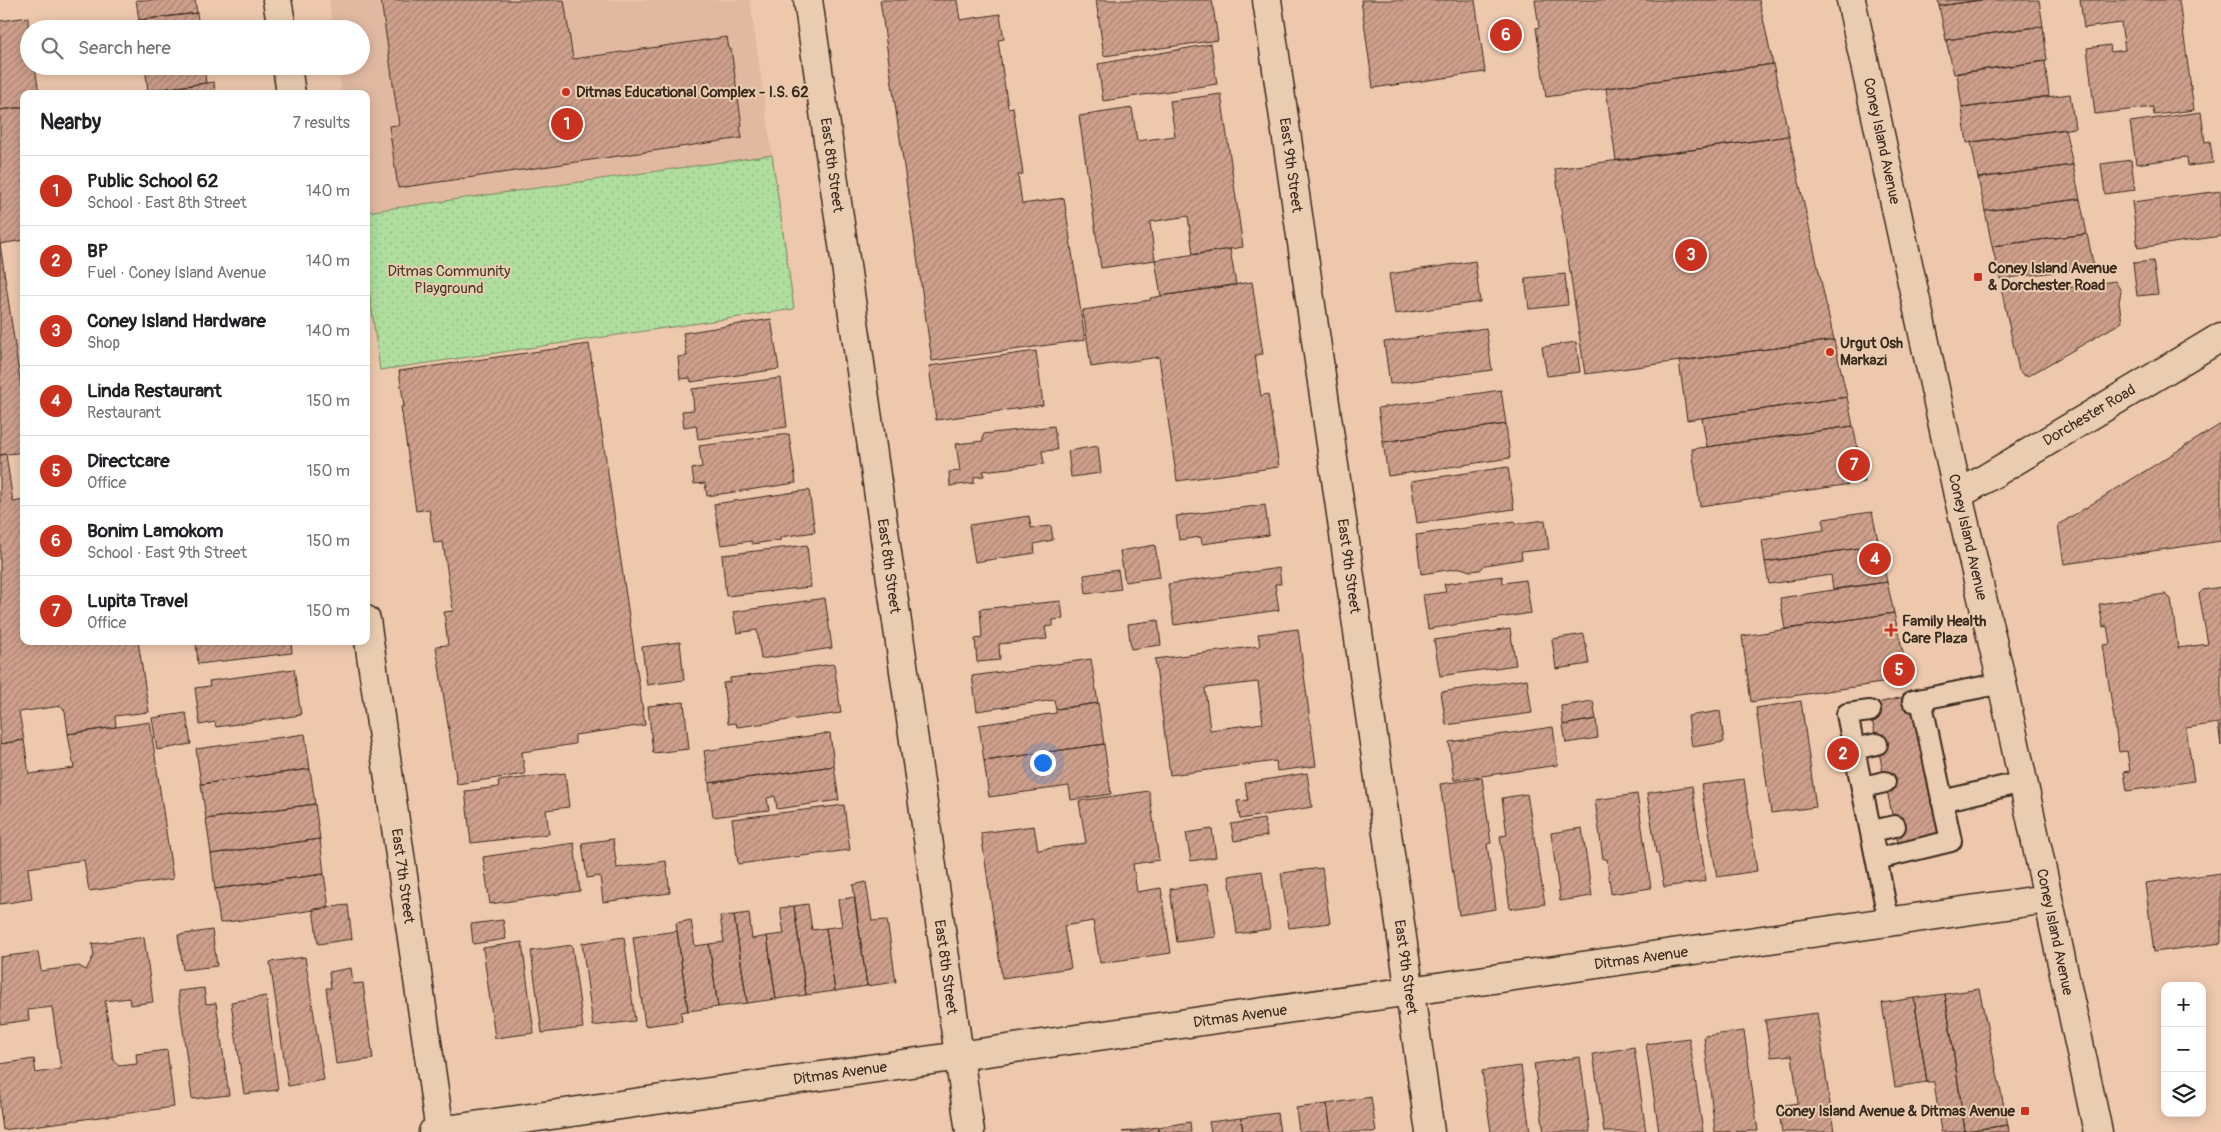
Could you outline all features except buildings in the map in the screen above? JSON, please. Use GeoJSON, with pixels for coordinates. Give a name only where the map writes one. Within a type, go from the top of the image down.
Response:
{"type":"FeatureCollection","features":[{"type":"Feature","properties":{"kind":"street"},"geometry":{"type":"LineString","coordinates":[[278,0],[281,20]]}},
{"type":"Feature","properties":{"kind":"street","name":"East 8th Street"},"geometry":{"type":"LineString","coordinates":[[808,0],[970,1132]]}},
{"type":"Feature","properties":{"kind":"street","name":"East 9th Street"},"geometry":{"type":"LineString","coordinates":[[1267,0],[1430,1132]]}},
{"type":"Feature","properties":{"kind":"street","name":"Coney Island Avenue"},"geometry":{"type":"LineString","coordinates":[[1851,0],[1958,495],[2002,683],[2098,1132]]}},
{"type":"Feature","properties":{"kind":"street"},"geometry":{"type":"LineString","coordinates":[[288,75],[290,90]]}},
{"type":"Feature","properties":{"kind":"street","name":"Dorchester Road"},"geometry":{"type":"LineString","coordinates":[[1958,495],[2221,337]]}},
{"type":"Feature","properties":{"kind":"street","name":"East 7th Street"},"geometry":{"type":"LineString","coordinates":[[370,645],[438,1132]]}},
{"type":"Feature","properties":{"kind":"street","name":"Ditmas Avenue"},"geometry":{"type":"LineString","coordinates":[[438,1132],[2048,899]]}},
{"type":"Feature","properties":{"kind":"lane"},"geometry":{"type":"LineString","coordinates":[[1877,859],[1951,841],[1941,812],[1917,700],[2002,683]]}},
{"type":"Feature","properties":{"kind":"lane"},"geometry":{"type":"LineString","coordinates":[[1870,711],[1847,714],[1889,922]]}},
{"type":"Feature","properties":{"kind":"lane"},"geometry":{"type":"LineString","coordinates":[[1854,749],[1877,744]]}},
{"type":"Feature","properties":{"kind":"lane"},"geometry":{"type":"LineString","coordinates":[[1863,788],[1885,782]]}},
{"type":"Feature","properties":{"kind":"lane"},"geometry":{"type":"LineString","coordinates":[[1941,812],[2023,782]]}},
{"type":"Feature","properties":{"kind":"lane"},"geometry":{"type":"LineString","coordinates":[[1872,831],[1895,826]]}},
{"type":"Feature","properties":{"kind":"shaded area","name":"Ditmas Educational Complex - I.S. 62"},"geometry":{"type":"Polygon","coordinates":[[[329,0],[750,0],[772,155],[370,211],[370,90],[341,90],[339,75],[370,75],[370,20],[332,20],[329,0]]]}},
{"type":"Feature","properties":{"kind":"green space","name":"Ditmas Community Playground"},"geometry":{"type":"Polygon","coordinates":[[[772,155],[794,309],[380,370],[370,296],[370,211],[772,155]]]}},
{"type":"Feature","properties":{"kind":"place","name":"Bonim Lamokom"},"geometry":{"type":"Point","coordinates":[1506,35]}},
{"type":"Feature","properties":{"kind":"place","name":"Ditmas Educational Complex - I.S. 62"},"geometry":{"type":"Point","coordinates":[566,92]}},
{"type":"Feature","properties":{"kind":"place","name":"Public School 62"},"geometry":{"type":"Point","coordinates":[567,124]}},
{"type":"Feature","properties":{"kind":"place","name":"Coney Island Hardware"},"geometry":{"type":"Point","coordinates":[1691,255]}},
{"type":"Feature","properties":{"kind":"place","name":"Coney Island Avenue & Dorchester Road"},"geometry":{"type":"Point","coordinates":[1978,277]}},
{"type":"Feature","properties":{"kind":"place","name":"Urgut Osh Markazi"},"geometry":{"type":"Point","coordinates":[1830,352]}},
{"type":"Feature","properties":{"kind":"place","name":"Lupita Travel"},"geometry":{"type":"Point","coordinates":[1854,465]}},
{"type":"Feature","properties":{"kind":"place","name":"Linda Restaurant"},"geometry":{"type":"Point","coordinates":[1875,559]}},
{"type":"Feature","properties":{"kind":"place","name":"Family Health Care Plaza"},"geometry":{"type":"Point","coordinates":[1891,630]}},
{"type":"Feature","properties":{"kind":"place","name":"Directcare"},"geometry":{"type":"Point","coordinates":[1899,670]}},
{"type":"Feature","properties":{"kind":"place","name":"BP"},"geometry":{"type":"Point","coordinates":[1843,754]}},
{"type":"Feature","properties":{"kind":"place","name":"Coney Island Avenue & Ditmas Avenue"},"geometry":{"type":"Point","coordinates":[2025,1111]}}]}
